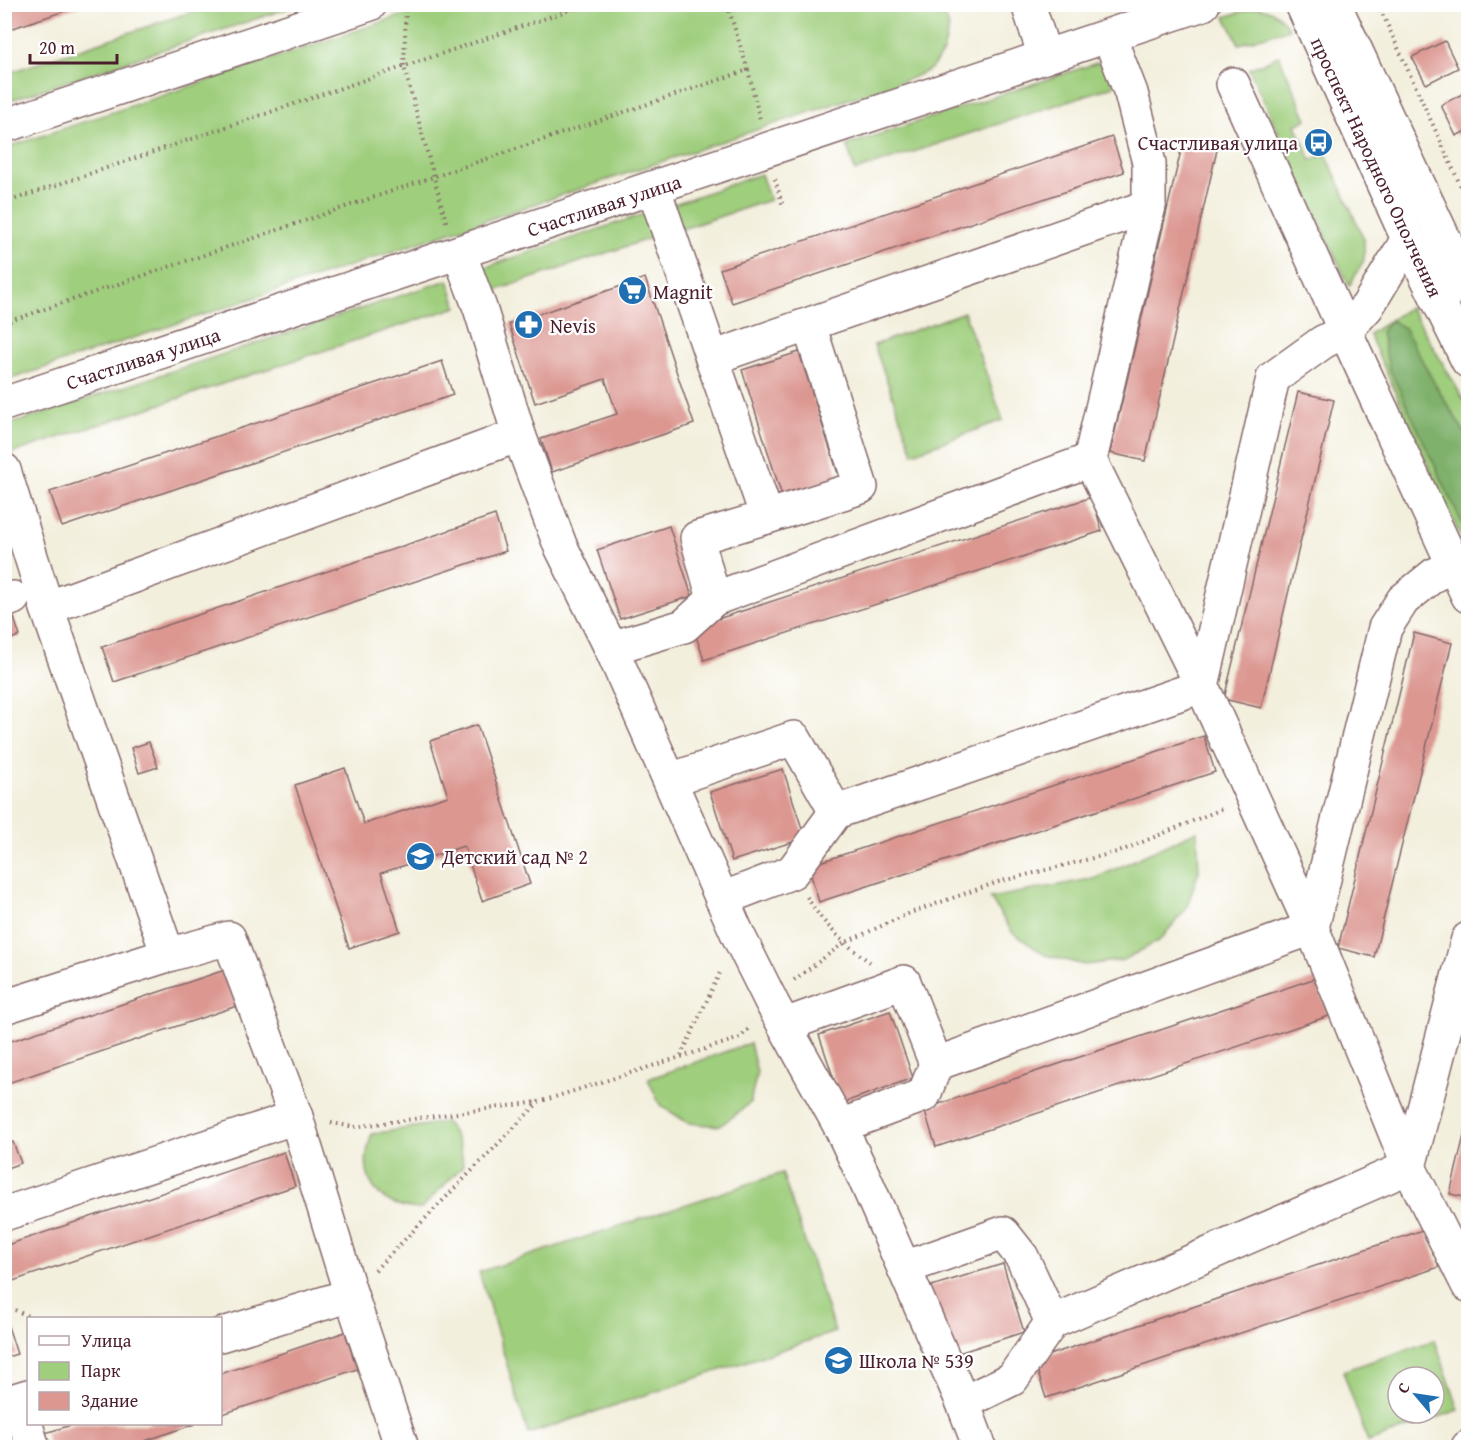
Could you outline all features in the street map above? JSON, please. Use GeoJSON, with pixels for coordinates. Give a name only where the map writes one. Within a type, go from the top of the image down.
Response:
{"type":"FeatureCollection","features":[{"type":"Feature","properties":{"kind":"street"},"geometry":{"type":"LineString","coordinates":[[4,126],[370,4]]}},
{"type":"Feature","properties":{"kind":"street"},"geometry":{"type":"LineString","coordinates":[[1028,4],[1046,57]]}},
{"type":"Feature","properties":{"kind":"street","name":"Счастливая улица"},"geometry":{"type":"LineString","coordinates":[[4,404],[1203,4]]}},
{"type":"Feature","properties":{"kind":"street","name":"проспект Народного Ополчения"},"geometry":{"type":"LineString","coordinates":[[1302,4],[1408,239],[1468,361]]}},
{"type":"Feature","properties":{"kind":"street","name":"проспект Народного Ополчения"},"geometry":{"type":"LineString","coordinates":[[1334,4],[1468,290]]}},
{"type":"Feature","properties":{"kind":"street"},"geometry":{"type":"LineString","coordinates":[[1109,36],[1131,93],[1149,163],[1149,206],[1090,460],[1202,686],[1312,928],[1409,1167],[1468,1285]]}},
{"type":"Feature","properties":{"kind":"street"},"geometry":{"type":"LineString","coordinates":[[1233,84],[1468,596]]}},
{"type":"Feature","properties":{"kind":"street"},"geometry":{"type":"LineString","coordinates":[[654,189],[767,517]]}},
{"type":"Feature","properties":{"kind":"street"},"geometry":{"type":"LineString","coordinates":[[712,358],[1149,206]]}},
{"type":"Feature","properties":{"kind":"street"},"geometry":{"type":"LineString","coordinates":[[1202,686],[1273,378],[1323,342],[1345,331],[1367,307],[1408,239]]}},
{"type":"Feature","properties":{"kind":"street"},"geometry":{"type":"LineString","coordinates":[[459,253],[480,308],[519,435],[560,545],[611,648],[738,935],[840,1126],[963,1403],[980,1448]]}},
{"type":"Feature","properties":{"kind":"street"},"geometry":{"type":"LineString","coordinates":[[714,599],[697,538],[861,487],[809,325]]}},
{"type":"Feature","properties":{"kind":"street"},"geometry":{"type":"LineString","coordinates":[[47,608],[519,435]]}},
{"type":"Feature","properties":{"kind":"street"},"geometry":{"type":"LineString","coordinates":[[611,648],[684,626],[714,599],[1090,460]]}},
{"type":"Feature","properties":{"kind":"street"},"geometry":{"type":"LineString","coordinates":[[4,470],[47,608],[168,955]]}},
{"type":"Feature","properties":{"kind":"street"},"geometry":{"type":"LineString","coordinates":[[1312,928],[1385,628],[1404,600],[1434,575],[1454,566]]}},
{"type":"Feature","properties":{"kind":"street"},"geometry":{"type":"LineString","coordinates":[[722,899],[792,872],[836,812],[1202,686]]}},
{"type":"Feature","properties":{"kind":"street"},"geometry":{"type":"LineString","coordinates":[[670,780],[794,738],[836,812]]}},
{"type":"Feature","properties":{"kind":"street"},"geometry":{"type":"LineString","coordinates":[[936,1064],[1312,928]]}},
{"type":"Feature","properties":{"kind":"street"},"geometry":{"type":"LineString","coordinates":[[4,1007],[229,938],[296,1118],[402,1448]]}},
{"type":"Feature","properties":{"kind":"street"},"geometry":{"type":"LineString","coordinates":[[1409,1167],[1468,939]]}},
{"type":"Feature","properties":{"kind":"street"},"geometry":{"type":"LineString","coordinates":[[785,1025],[904,982],[936,1064],[924,1095],[840,1126]]}},
{"type":"Feature","properties":{"kind":"street"},"geometry":{"type":"LineString","coordinates":[[4,1214],[296,1118]]}},
{"type":"Feature","properties":{"kind":"street"},"geometry":{"type":"LineString","coordinates":[[963,1403],[1012,1379],[1052,1322],[1409,1167]]}},
{"type":"Feature","properties":{"kind":"street"},"geometry":{"type":"LineString","coordinates":[[904,1268],[1004,1233],[1022,1257],[1052,1322]]}},
{"type":"Feature","properties":{"kind":"street"},"geometry":{"type":"LineString","coordinates":[[222,1334],[351,1295]]}},
{"type":"Feature","properties":{"kind":"street"},"geometry":{"type":"LineString","coordinates":[[27,1396],[18,1399],[33,1448]]}},
{"type":"Feature","properties":{"kind":"path"},"geometry":{"type":"LineString","coordinates":[[406,4],[404,67],[448,231],[459,253]]}},
{"type":"Feature","properties":{"kind":"path"},"geometry":{"type":"LineString","coordinates":[[4,203],[587,4]]}},
{"type":"Feature","properties":{"kind":"path"},"geometry":{"type":"LineString","coordinates":[[4,323],[748,70],[727,4]]}},
{"type":"Feature","properties":{"kind":"path"},"geometry":{"type":"LineString","coordinates":[[1378,4],[1468,202]]}},
{"type":"Feature","properties":{"kind":"path"},"geometry":{"type":"LineString","coordinates":[[792,872],[818,915],[844,943],[868,961],[904,982]]}},
{"type":"Feature","properties":{"kind":"path"},"geometry":{"type":"LineString","coordinates":[[681,1056],[738,935]]}},
{"type":"Feature","properties":{"kind":"path"},"geometry":{"type":"LineString","coordinates":[[296,1118],[354,1127],[538,1102]]}},
{"type":"Feature","properties":{"kind":"path"},"geometry":{"type":"LineString","coordinates":[[4,1305],[30,1317]]}},
{"type":"Feature","properties":{"kind":"green space"},"geometry":{"type":"Polygon","coordinates":[[[212,5],[298,5],[5,102],[5,74],[212,5]]]}},
{"type":"Feature","properties":{"kind":"green space"},"geometry":{"type":"Polygon","coordinates":[[[433,5],[942,5],[949,27],[943,52],[931,69],[912,78],[5,381],[5,148],[433,5]]]}},
{"type":"Feature","properties":{"kind":"green space"},"geometry":{"type":"Polygon","coordinates":[[[1256,7],[1276,14],[1289,29],[1239,44],[1225,17],[1256,7]]]}},
{"type":"Feature","properties":{"kind":"green space"},"geometry":{"type":"Polygon","coordinates":[[[1279,56],[1307,119],[1296,125],[1311,160],[1326,154],[1364,239],[1364,260],[1349,286],[1249,69],[1279,56]]]}},
{"type":"Feature","properties":{"kind":"green space"},"geometry":{"type":"Polygon","coordinates":[[[1106,60],[1114,86],[855,171],[847,145],[1106,60]]]}},
{"type":"Feature","properties":{"kind":"green space"},"geometry":{"type":"Polygon","coordinates":[[[761,174],[770,200],[679,230],[671,205],[761,174]]]}},
{"type":"Feature","properties":{"kind":"green space"},"geometry":{"type":"Polygon","coordinates":[[[647,213],[654,237],[491,292],[483,268],[647,213]]]}},
{"type":"Feature","properties":{"kind":"green space"},"geometry":{"type":"Polygon","coordinates":[[[448,280],[457,307],[9,454],[5,441],[5,426],[448,280]]]}},
{"type":"Feature","properties":{"kind":"green space"},"geometry":{"type":"Polygon","coordinates":[[[1410,307],[1468,407],[1468,553],[1369,334],[1410,307]]]}},
{"type":"Feature","properties":{"kind":"green space"},"geometry":{"type":"Polygon","coordinates":[[[964,312],[1003,420],[913,453],[874,345],[964,312]]]}},
{"type":"Feature","properties":{"kind":"green space"},"geometry":{"type":"Polygon","coordinates":[[[1391,320],[1405,329],[1468,438],[1468,536],[1389,368],[1381,332],[1391,320]]]}},
{"type":"Feature","properties":{"kind":"green space"},"geometry":{"type":"Polygon","coordinates":[[[1197,831],[1199,871],[1186,909],[1160,940],[1124,960],[1084,965],[1045,955],[1012,932],[990,898],[1096,878],[1197,831]]]}},
{"type":"Feature","properties":{"kind":"green space"},"geometry":{"type":"Polygon","coordinates":[[[750,1043],[757,1073],[750,1103],[720,1126],[688,1123],[660,1105],[648,1079],[750,1043]]]}},
{"type":"Feature","properties":{"kind":"green space"},"geometry":{"type":"Polygon","coordinates":[[[445,1122],[458,1142],[463,1166],[421,1209],[405,1207],[381,1196],[373,1187],[366,1164],[372,1134],[445,1122]]]}},
{"type":"Feature","properties":{"kind":"green space"},"geometry":{"type":"Polygon","coordinates":[[[782,1173],[835,1332],[528,1434],[479,1272],[782,1173]]]}},
{"type":"Feature","properties":{"kind":"green space"},"geometry":{"type":"Polygon","coordinates":[[[1435,1340],[1444,1365],[1386,1365],[1386,1425],[1416,1425],[1368,1442],[1343,1371],[1435,1340]]]}},
{"type":"Feature","properties":{"kind":"green space"},"geometry":{"type":"Polygon","coordinates":[[[1446,1372],[1459,1410],[1446,1415],[1446,1372]]]}},
{"type":"Feature","properties":{"kind":"building"},"geometry":{"type":"Polygon","coordinates":[[[4,4],[83,4],[83,5],[4,31],[4,4]]]}},
{"type":"Feature","properties":{"kind":"building"},"geometry":{"type":"Polygon","coordinates":[[[1445,41],[1458,68],[1426,84],[1412,57],[1445,41]]]}},
{"type":"Feature","properties":{"kind":"building"},"geometry":{"type":"Polygon","coordinates":[[[1468,91],[1468,130],[1456,136],[1441,105],[1468,91]]]}},
{"type":"Feature","properties":{"kind":"building"},"geometry":{"type":"Polygon","coordinates":[[[1112,137],[1124,172],[732,303],[720,269],[1112,137]]]}},
{"type":"Feature","properties":{"kind":"building"},"geometry":{"type":"Polygon","coordinates":[[[1183,142],[1217,150],[1145,461],[1110,453],[1183,142]]]}},
{"type":"Feature","properties":{"kind":"building"},"geometry":{"type":"Polygon","coordinates":[[[645,278],[694,424],[552,472],[541,439],[617,414],[605,379],[535,403],[509,324],[645,278]]]}},
{"type":"Feature","properties":{"kind":"building"},"geometry":{"type":"Polygon","coordinates":[[[799,352],[839,477],[782,496],[742,370],[799,352]]]}},
{"type":"Feature","properties":{"kind":"building"},"geometry":{"type":"Polygon","coordinates":[[[442,361],[453,395],[62,527],[50,492],[442,361]]]}},
{"type":"Feature","properties":{"kind":"building"},"geometry":{"type":"Polygon","coordinates":[[[1298,392],[1334,400],[1261,708],[1224,699],[1298,392]]]}},
{"type":"Feature","properties":{"kind":"building"},"geometry":{"type":"Polygon","coordinates":[[[1092,497],[1102,531],[704,660],[693,627],[1092,497]]]}},
{"type":"Feature","properties":{"kind":"building"},"geometry":{"type":"Polygon","coordinates":[[[495,515],[506,551],[114,682],[102,647],[495,515]]]}},
{"type":"Feature","properties":{"kind":"building"},"geometry":{"type":"Polygon","coordinates":[[[669,526],[692,596],[620,619],[597,550],[669,526]]]}},
{"type":"Feature","properties":{"kind":"building"},"geometry":{"type":"Polygon","coordinates":[[[12,612],[20,636],[4,641],[4,615],[12,612]]]}},
{"type":"Feature","properties":{"kind":"building"},"geometry":{"type":"Polygon","coordinates":[[[1414,633],[1452,643],[1374,957],[1338,948],[1414,633]]]}},
{"type":"Feature","properties":{"kind":"building"},"geometry":{"type":"Polygon","coordinates":[[[477,725],[530,884],[482,901],[464,846],[381,873],[400,931],[349,948],[295,785],[345,768],[364,824],[448,796],[430,741],[477,725]]]}},
{"type":"Feature","properties":{"kind":"building"},"geometry":{"type":"Polygon","coordinates":[[[1204,736],[1215,772],[819,902],[808,866],[1204,736]]]}},
{"type":"Feature","properties":{"kind":"building"},"geometry":{"type":"Polygon","coordinates":[[[149,742],[158,767],[139,773],[131,748],[149,742]]]}},
{"type":"Feature","properties":{"kind":"building"},"geometry":{"type":"Polygon","coordinates":[[[783,769],[805,838],[732,861],[710,792],[783,769]]]}},
{"type":"Feature","properties":{"kind":"building"},"geometry":{"type":"Polygon","coordinates":[[[225,970],[237,1006],[5,1084],[5,1043],[225,970]]]}},
{"type":"Feature","properties":{"kind":"building"},"geometry":{"type":"Polygon","coordinates":[[[1316,978],[1329,1016],[936,1147],[924,1109],[1316,978]]]}},
{"type":"Feature","properties":{"kind":"building"},"geometry":{"type":"Polygon","coordinates":[[[890,1011],[913,1078],[842,1103],[819,1035],[890,1011]]]}},
{"type":"Feature","properties":{"kind":"building"},"geometry":{"type":"Polygon","coordinates":[[[1468,1119],[1468,1198],[1450,1194],[1468,1119]]]}},
{"type":"Feature","properties":{"kind":"building"},"geometry":{"type":"Polygon","coordinates":[[[13,1142],[21,1163],[4,1169],[4,1145],[13,1142]]]}},
{"type":"Feature","properties":{"kind":"building"},"geometry":{"type":"Polygon","coordinates":[[[284,1152],[295,1186],[4,1284],[4,1246],[284,1152]]]}},
{"type":"Feature","properties":{"kind":"building"},"geometry":{"type":"Polygon","coordinates":[[[1426,1229],[1439,1267],[1046,1398],[1034,1360],[1426,1229]]]}},
{"type":"Feature","properties":{"kind":"building"},"geometry":{"type":"Polygon","coordinates":[[[1003,1264],[1024,1332],[949,1356],[928,1287],[1003,1264]]]}},
{"type":"Feature","properties":{"kind":"building"},"geometry":{"type":"Polygon","coordinates":[[[4,1318],[17,1354],[4,1358],[4,1318]]]}},
{"type":"Feature","properties":{"kind":"building"},"geometry":{"type":"Polygon","coordinates":[[[345,1332],[357,1369],[222,1414],[222,1373],[345,1332]]]}},
{"type":"Feature","properties":{"kind":"building"},"geometry":{"type":"Polygon","coordinates":[[[72,1425],[192,1425],[124,1448],[50,1448],[45,1433],[72,1425]]]}},
{"type":"Feature","properties":{"kind":"place","name":"Счастливая улица"},"geometry":{"type":"Point","coordinates":[1319,142]}},
{"type":"Feature","properties":{"kind":"place","name":"Magnit"},"geometry":{"type":"Point","coordinates":[632,291]}},
{"type":"Feature","properties":{"kind":"place","name":"Nevis"},"geometry":{"type":"Point","coordinates":[529,325]}},
{"type":"Feature","properties":{"kind":"place","name":"Детский сад № 2"},"geometry":{"type":"Point","coordinates":[421,856]}},
{"type":"Feature","properties":{"kind":"place","name":"Школа № 539"},"geometry":{"type":"Point","coordinates":[838,1360]}}]}
